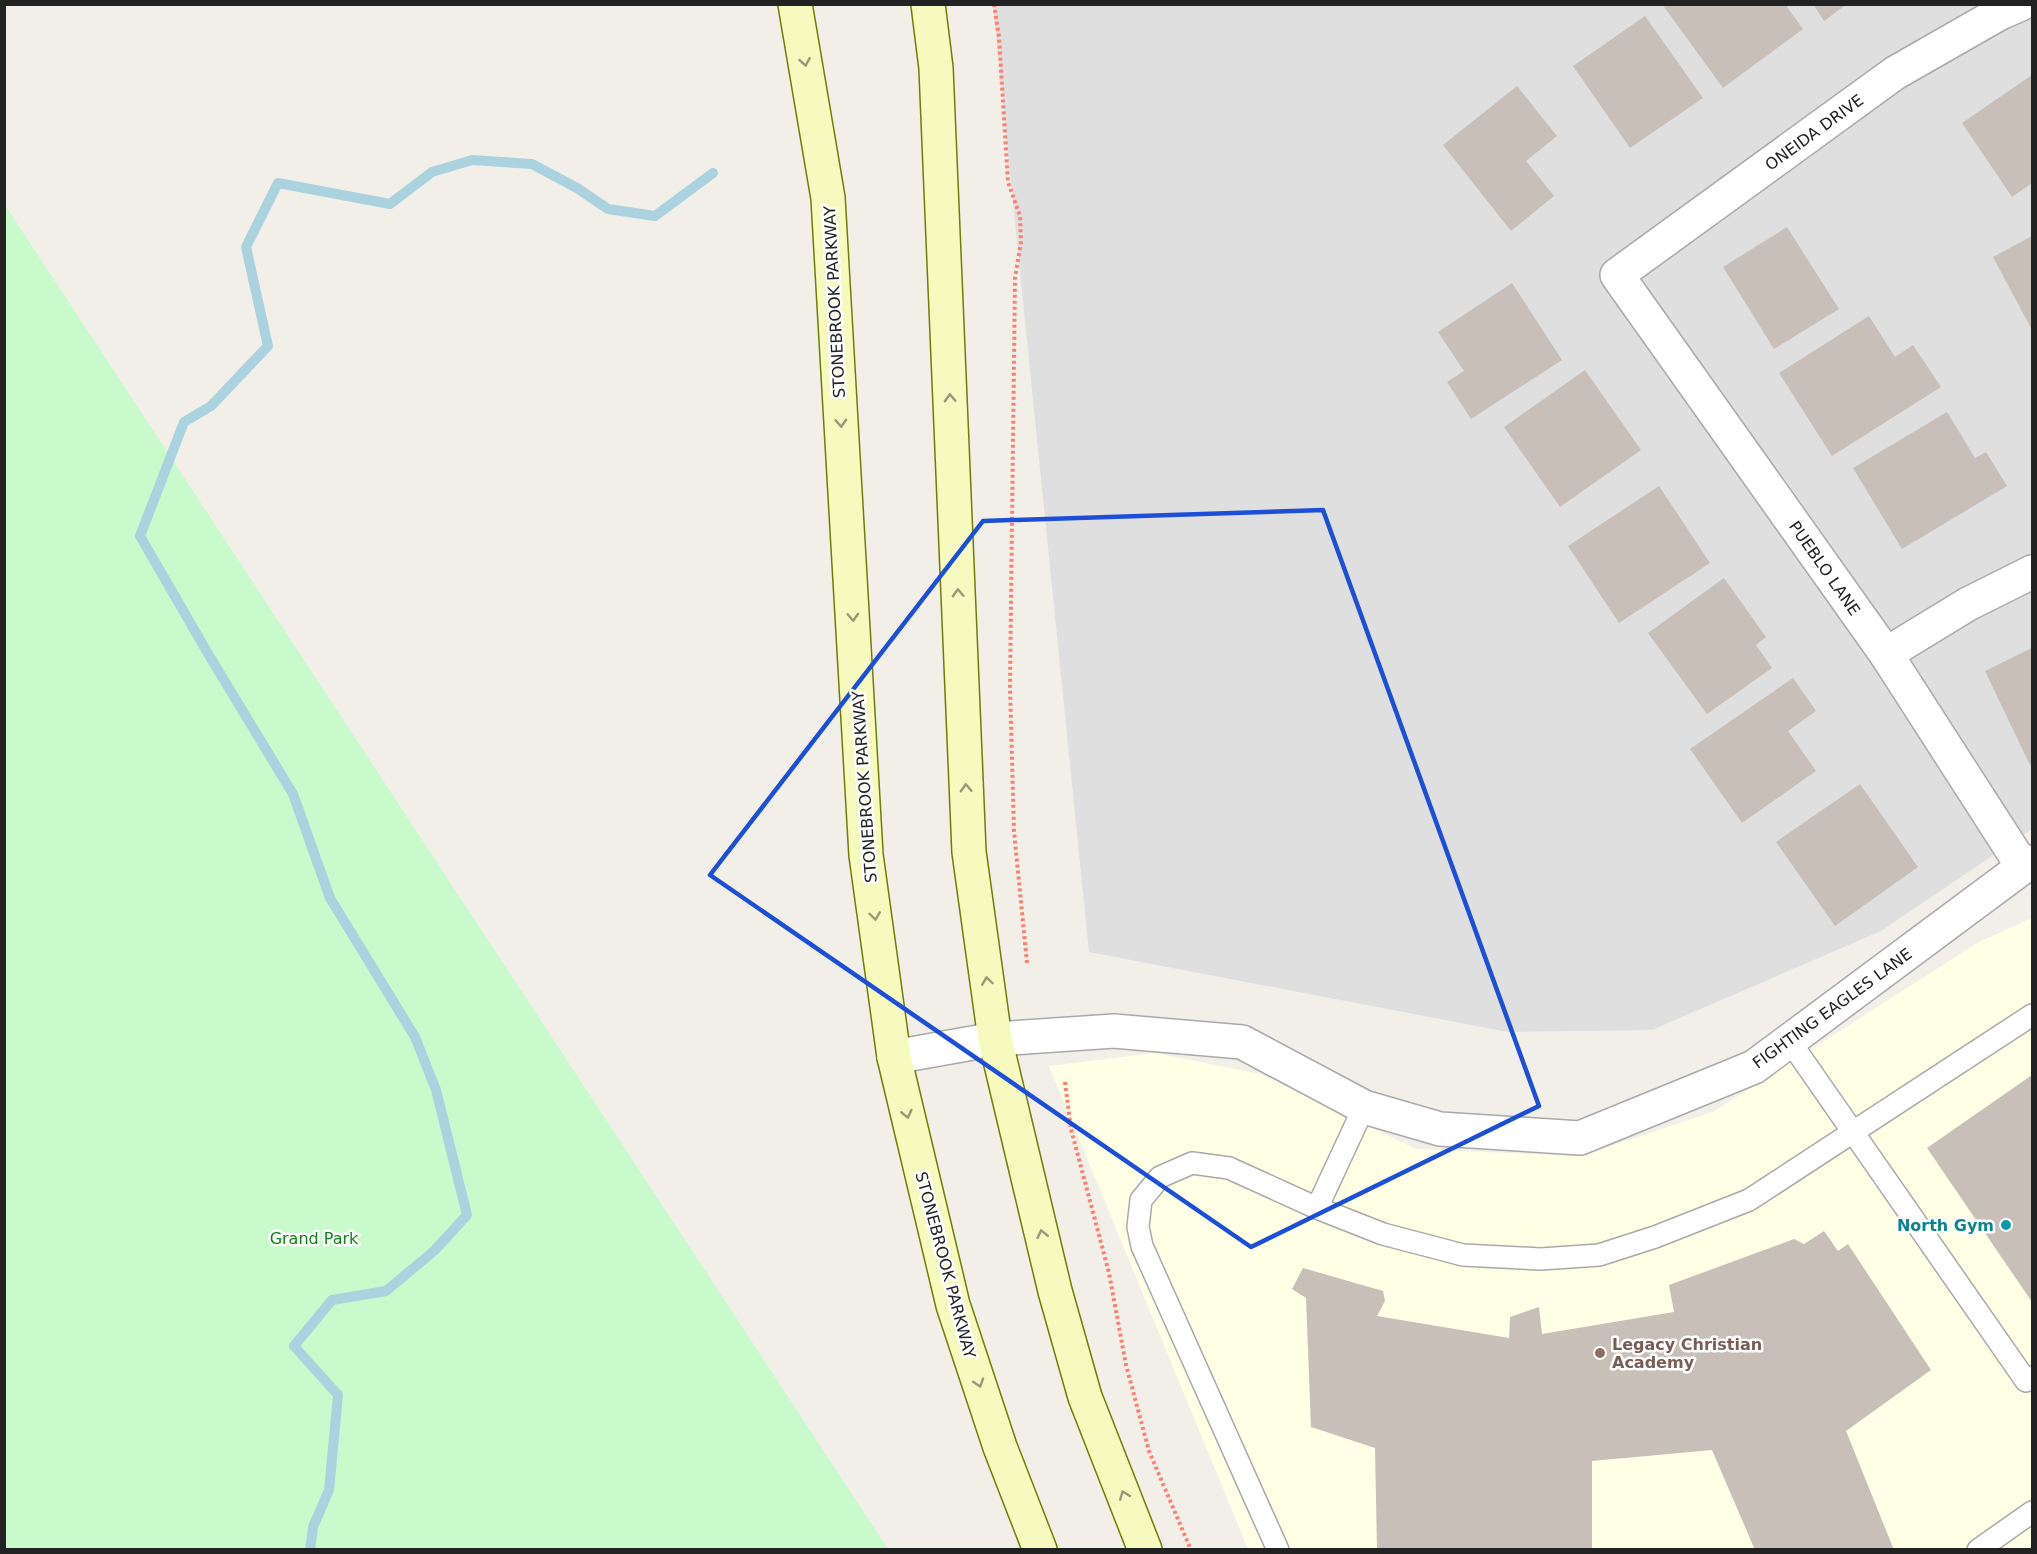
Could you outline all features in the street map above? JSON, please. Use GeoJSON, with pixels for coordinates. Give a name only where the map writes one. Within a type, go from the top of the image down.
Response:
{"type":"FeatureCollection","features":[{"type":"Feature","properties":{"kind":"main road","name":"STONEBROOK PARKWAY"},"geometry":{"type":"LineString","coordinates":[[795,4],[828,198],[866,855],[894,1057],[953,1305],[1000,1447],[1040,1550]]}},
{"type":"Feature","properties":{"kind":"main road"},"geometry":{"type":"LineString","coordinates":[[928,4],[936,68],[969,852],[995,1039],[1055,1291],[1085,1397],[1145,1550]]}},
{"type":"Feature","properties":{"kind":"street","name":"ONEIDA DRIVE"},"geometry":{"type":"LineString","coordinates":[[1617,275],[1895,73],[2000,13],[2021,4]]}},
{"type":"Feature","properties":{"kind":"street","name":"PUEBLO LANE"},"geometry":{"type":"LineString","coordinates":[[1617,275],[1886,654],[2029,870]]}},
{"type":"Feature","properties":{"kind":"street"},"geometry":{"type":"LineString","coordinates":[[1886,654],[1968,603],[2032,572]]}},
{"type":"Feature","properties":{"kind":"street","name":"FIGHTING EAGLES LANE"},"geometry":{"type":"LineString","coordinates":[[894,1057],[995,1039],[1114,1031],[1242,1042],[1364,1107],[1440,1129],[1580,1138],[1754,1067],[2029,870]]}},
{"type":"Feature","properties":{"kind":"lane"},"geometry":{"type":"LineString","coordinates":[[1278,1550],[1142,1246],[1138,1227],[1141,1200],[1160,1177],[1192,1163],[1229,1168],[1317,1208],[1383,1234],[1463,1255],[1541,1259],[1599,1255],[1655,1237],[1749,1200],[2032,1015]]}},
{"type":"Feature","properties":{"kind":"lane"},"geometry":{"type":"LineString","coordinates":[[1790,1040],[2030,1385]]}},
{"type":"Feature","properties":{"kind":"lane"},"geometry":{"type":"LineString","coordinates":[[1317,1208],[1364,1107]]}},
{"type":"Feature","properties":{"kind":"lane"},"geometry":{"type":"LineString","coordinates":[[1978,1550],[2032,1512]]}},
{"type":"Feature","properties":{"kind":"path"},"geometry":{"type":"LineString","coordinates":[[994,4],[999,37],[1008,182],[1020,216],[1022,242],[1015,278],[1010,687],[1014,831],[1027,963]]}},
{"type":"Feature","properties":{"kind":"path"},"geometry":{"type":"LineString","coordinates":[[1065,1082],[1071,1130],[1109,1273],[1132,1387],[1149,1450],[1191,1550]]}},
{"type":"Feature","properties":{"kind":"highlighted area"},"geometry":{"type":"Polygon","coordinates":[[[1323,510],[1539,1106],[1251,1247],[710,875],[983,521],[1323,510]]]}},
{"type":"Feature","properties":{"kind":"shaded area"},"geometry":{"type":"Polygon","coordinates":[[[993,5],[2032,5],[2032,829],[1881,931],[1652,1030],[1508,1032],[1089,952],[993,5]]]}},
{"type":"Feature","properties":{"kind":"shaded area","name":"Legacy Christian Academy"},"geometry":{"type":"Polygon","coordinates":[[[2032,918],[2032,1549],[1248,1549],[1049,1066],[1155,1053],[1260,1074],[1416,1149],[1581,1156],[1713,1112],[1979,942],[2032,918]]]}},
{"type":"Feature","properties":{"kind":"green space","name":"Grand Park"},"geometry":{"type":"Polygon","coordinates":[[[5,205],[888,1549],[5,1549],[5,205]]]}},
{"type":"Feature","properties":{"kind":"building"},"geometry":{"type":"Polygon","coordinates":[[[1662,4],[1785,4],[1803,29],[1723,88],[1662,4]]]}},
{"type":"Feature","properties":{"kind":"building"},"geometry":{"type":"Polygon","coordinates":[[[1813,4],[1847,4],[1824,21],[1813,4]]]}},
{"type":"Feature","properties":{"kind":"building"},"geometry":{"type":"Polygon","coordinates":[[[1645,16],[1703,98],[1630,148],[1573,66],[1645,16]]]}},
{"type":"Feature","properties":{"kind":"building"},"geometry":{"type":"Polygon","coordinates":[[[2032,75],[2032,183],[2012,197],[1962,123],[2032,75]]]}},
{"type":"Feature","properties":{"kind":"building"},"geometry":{"type":"Polygon","coordinates":[[[1517,86],[1557,136],[1526,161],[1554,196],[1511,231],[1443,145],[1517,86]]]}},
{"type":"Feature","properties":{"kind":"building"},"geometry":{"type":"Polygon","coordinates":[[[1787,227],[1839,309],[1774,349],[1723,267],[1787,227]]]}},
{"type":"Feature","properties":{"kind":"building"},"geometry":{"type":"Polygon","coordinates":[[[2032,236],[2032,330],[1993,257],[2032,236]]]}},
{"type":"Feature","properties":{"kind":"building"},"geometry":{"type":"Polygon","coordinates":[[[1512,283],[1562,360],[1471,419],[1447,382],[1464,371],[1438,332],[1512,283]]]}},
{"type":"Feature","properties":{"kind":"building"},"geometry":{"type":"Polygon","coordinates":[[[1869,316],[1895,357],[1913,345],[1941,387],[1832,456],[1779,373],[1869,316]]]}},
{"type":"Feature","properties":{"kind":"building"},"geometry":{"type":"Polygon","coordinates":[[[1585,370],[1641,450],[1560,507],[1504,427],[1585,370]]]}},
{"type":"Feature","properties":{"kind":"building"},"geometry":{"type":"Polygon","coordinates":[[[1947,412],[1975,458],[1986,452],[2007,486],[1902,549],[1853,468],[1947,412]]]}},
{"type":"Feature","properties":{"kind":"building"},"geometry":{"type":"Polygon","coordinates":[[[1659,486],[1710,563],[1619,623],[1568,546],[1659,486]]]}},
{"type":"Feature","properties":{"kind":"building"},"geometry":{"type":"Polygon","coordinates":[[[1724,578],[1766,637],[1756,645],[1772,668],[1707,714],[1648,633],[1724,578]]]}},
{"type":"Feature","properties":{"kind":"building"},"geometry":{"type":"Polygon","coordinates":[[[2032,648],[2032,764],[2030,765],[1985,671],[2032,648]]]}},
{"type":"Feature","properties":{"kind":"building"},"geometry":{"type":"Polygon","coordinates":[[[1793,678],[1816,711],[1788,731],[1816,771],[1742,823],[1690,749],[1793,678]]]}},
{"type":"Feature","properties":{"kind":"building"},"geometry":{"type":"Polygon","coordinates":[[[1860,784],[1918,867],[1835,926],[1776,842],[1860,784]]]}},
{"type":"Feature","properties":{"kind":"building","name":"North Gym"},"geometry":{"type":"Polygon","coordinates":[[[2032,1075],[2032,1302],[1927,1148],[2032,1075]]]}},
{"type":"Feature","properties":{"kind":"building","name":"Legacy Christian Academy"},"geometry":{"type":"Polygon","coordinates":[[[1824,1231],[1838,1251],[1848,1244],[1931,1370],[1846,1431],[1894,1550],[1755,1550],[1712,1450],[1592,1461],[1592,1550],[1377,1550],[1375,1448],[1311,1427],[1306,1298],[1292,1289],[1303,1268],[1383,1291],[1385,1301],[1377,1316],[1509,1338],[1510,1317],[1539,1307],[1542,1334],[1674,1312],[1669,1285],[1794,1239],[1804,1244],[1824,1231]]]}},
{"type":"Feature","properties":{"kind":"waterway"},"geometry":{"type":"LineString","coordinates":[[310,1550],[313,1527],[329,1490],[338,1395],[294,1346],[332,1300],[386,1291],[434,1251],[467,1215],[436,1090],[415,1037],[330,898],[293,794],[140,536],[184,422],[211,406],[268,346],[246,247],[278,183],[390,204],[432,172],[472,160],[532,164],[577,188],[608,209],[655,216],[713,173]]}},
{"type":"Feature","properties":{"kind":"place","name":"North Gym"},"geometry":{"type":"Point","coordinates":[2006,1225]}},
{"type":"Feature","properties":{"kind":"place","name":"Legacy Christian Academy"},"geometry":{"type":"Point","coordinates":[1600,1353]}}]}
